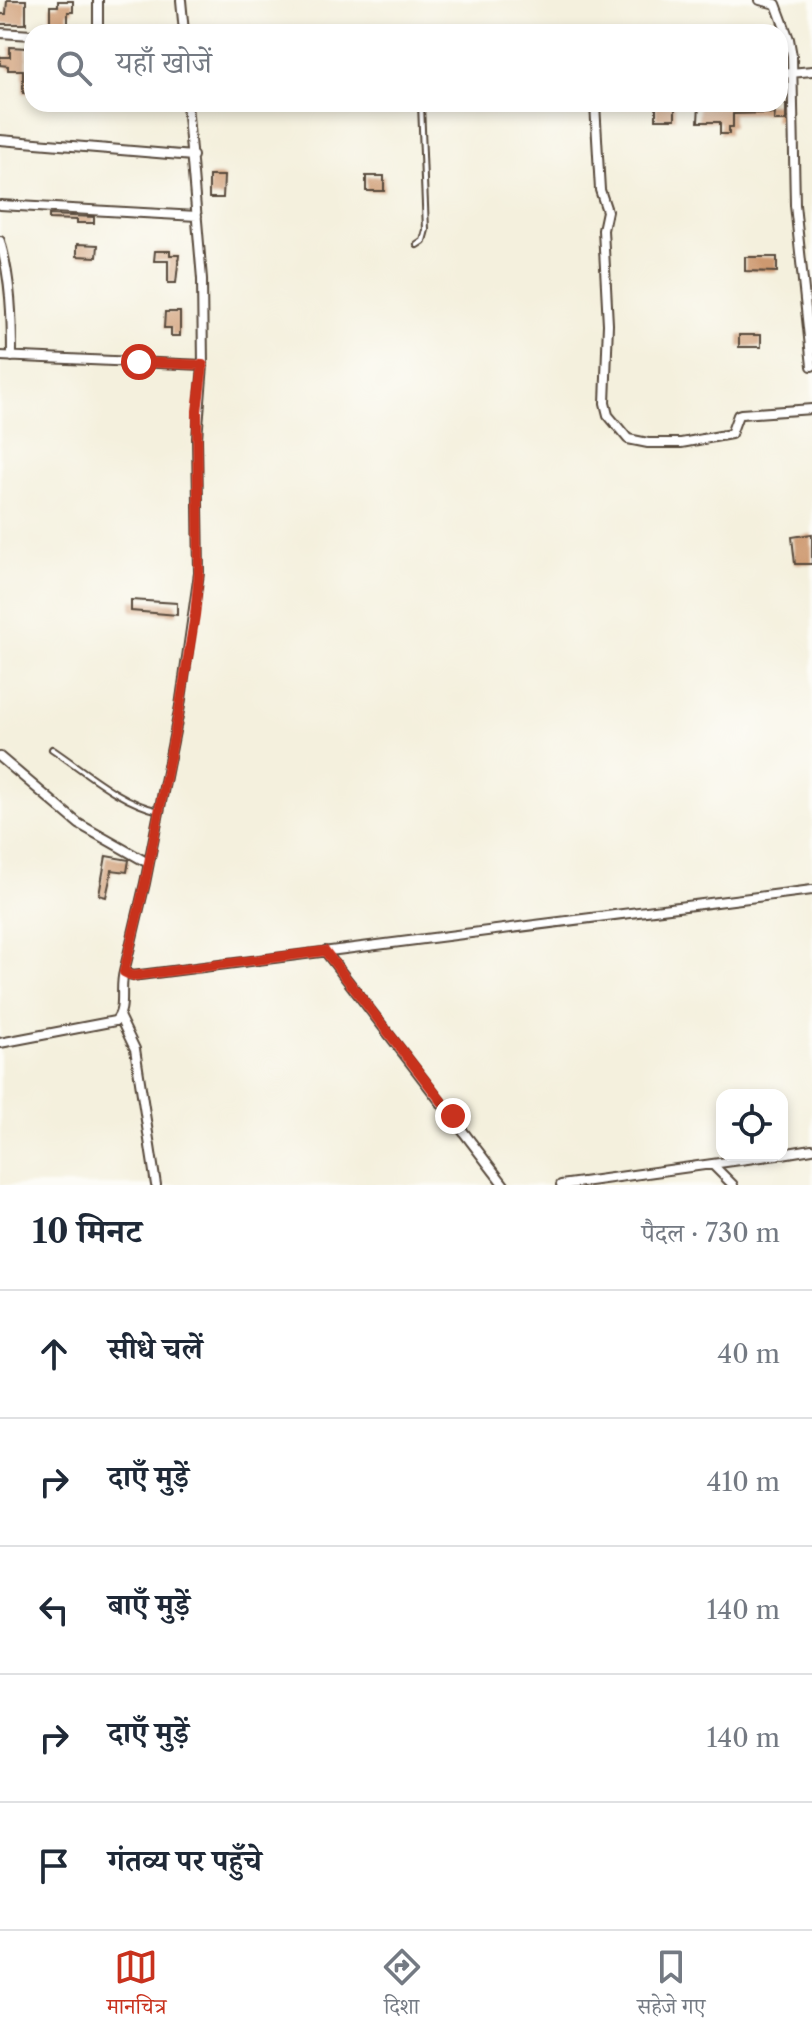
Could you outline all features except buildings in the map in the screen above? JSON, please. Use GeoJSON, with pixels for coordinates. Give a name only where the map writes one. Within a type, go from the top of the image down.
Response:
{"type":"FeatureCollection","features":[{"type":"Feature","properties":{"kind":"street"},"geometry":{"type":"LineString","coordinates":[[98,0],[98,24]]}},
{"type":"Feature","properties":{"kind":"street"},"geometry":{"type":"LineString","coordinates":[[181,0],[183,24]]}},
{"type":"Feature","properties":{"kind":"street"},"geometry":{"type":"LineString","coordinates":[[760,0],[776,4],[783,24]]}},
{"type":"Feature","properties":{"kind":"street"},"geometry":{"type":"LineString","coordinates":[[0,33],[24,34]]}},
{"type":"Feature","properties":{"kind":"street"},"geometry":{"type":"LineString","coordinates":[[788,36],[795,205],[812,366]]}},
{"type":"Feature","properties":{"kind":"street"},"geometry":{"type":"LineString","coordinates":[[788,73],[812,71]]}},
{"type":"Feature","properties":{"kind":"street"},"geometry":{"type":"LineString","coordinates":[[156,1185],[135,1049],[120,1018],[124,972],[159,811],[195,615],[199,573],[197,411],[203,365],[202,279],[188,112]]}},
{"type":"Feature","properties":{"kind":"street"},"geometry":{"type":"LineString","coordinates":[[595,112],[600,190],[607,211],[603,230],[608,324],[605,403],[614,423],[628,439],[648,443],[681,443],[731,434],[741,414],[812,409]]}},
{"type":"Feature","properties":{"kind":"street"},"geometry":{"type":"LineString","coordinates":[[0,140],[193,156]]}},
{"type":"Feature","properties":{"kind":"street"},"geometry":{"type":"LineString","coordinates":[[0,205],[197,216]]}},
{"type":"Feature","properties":{"kind":"street"},"geometry":{"type":"LineString","coordinates":[[0,241],[9,273],[12,300],[12,357]]}},
{"type":"Feature","properties":{"kind":"street"},"geometry":{"type":"LineString","coordinates":[[0,356],[203,365]]}},
{"type":"Feature","properties":{"kind":"street"},"geometry":{"type":"LineString","coordinates":[[0,757],[79,824],[148,863]]}},
{"type":"Feature","properties":{"kind":"street"},"geometry":{"type":"LineString","coordinates":[[124,972],[132,976],[812,890]]}},
{"type":"Feature","properties":{"kind":"street"},"geometry":{"type":"LineString","coordinates":[[325,951],[504,1185]]}},
{"type":"Feature","properties":{"kind":"street"},"geometry":{"type":"LineString","coordinates":[[0,1043],[108,1023],[120,1018]]}},
{"type":"Feature","properties":{"kind":"street"},"geometry":{"type":"LineString","coordinates":[[788,1154],[812,1149]]}},
{"type":"Feature","properties":{"kind":"street"},"geometry":{"type":"LineString","coordinates":[[561,1185],[740,1161]]}},
{"type":"Feature","properties":{"kind":"street"},"geometry":{"type":"LineString","coordinates":[[713,1165],[733,1185]]}},
{"type":"Feature","properties":{"kind":"lane"},"geometry":{"type":"LineString","coordinates":[[417,245],[423,241],[426,230],[421,112]]}},
{"type":"Feature","properties":{"kind":"lane"},"geometry":{"type":"LineString","coordinates":[[52,749],[140,806],[159,811]]}},
{"type":"Feature","properties":{"kind":"route"},"geometry":{"type":"LineString","coordinates":[[139,362],[203,365],[197,411],[199,573],[180,706],[124,972],[132,976],[325,951],[453,1116]]}}]}
